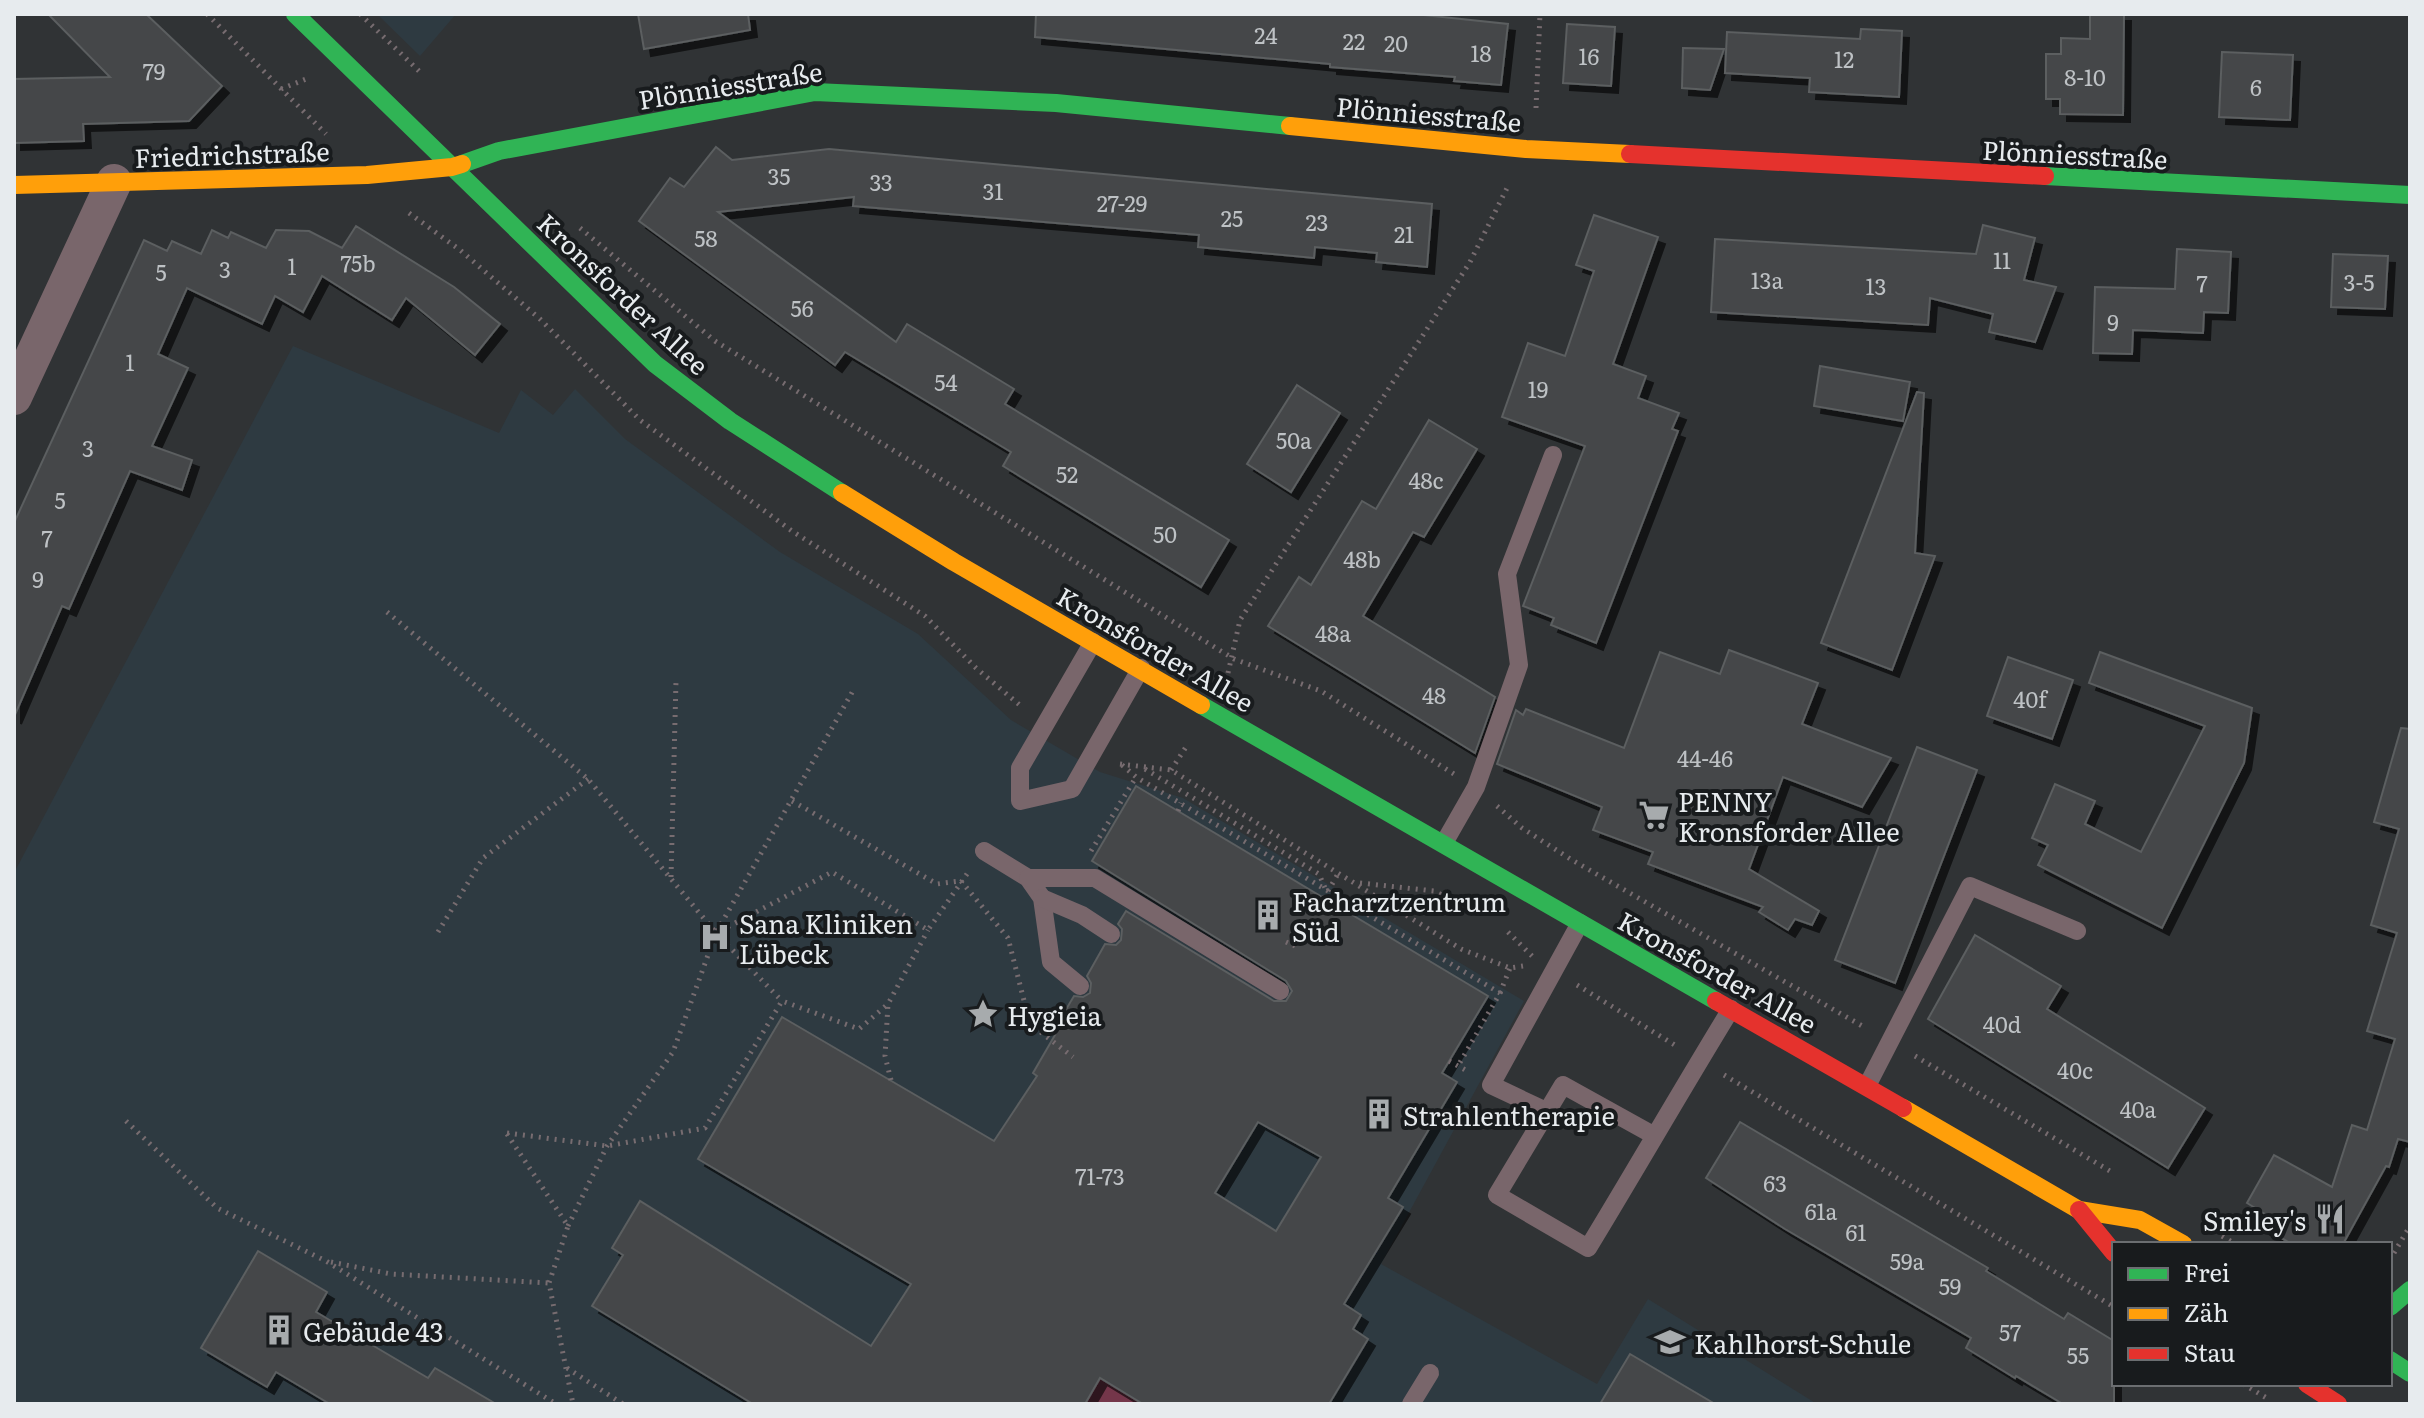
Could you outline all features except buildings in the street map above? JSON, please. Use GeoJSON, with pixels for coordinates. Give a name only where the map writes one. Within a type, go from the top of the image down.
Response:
{"type":"FeatureCollection","features":[{"type":"Feature","properties":{"kind":"main road","name":"Kronsforder Allee"},"geometry":{"type":"LineString","coordinates":[[295,14],[655,364],[730,421],[881,518],[1093,642],[2079,1210],[2112,1251]]}},
{"type":"Feature","properties":{"kind":"main road","name":"Plönniesstraße"},"geometry":{"type":"LineString","coordinates":[[452,167],[499,151],[815,92],[1056,103],[1526,149],[2410,195]]}},
{"type":"Feature","properties":{"kind":"main road","name":"Friedrichstraße"},"geometry":{"type":"LineString","coordinates":[[14,185],[367,175],[452,167]]}},
{"type":"Feature","properties":{"kind":"main road","name":"Kronsforder Allee"},"geometry":{"type":"LineString","coordinates":[[2079,1210],[2140,1220],[2179,1242]]}},
{"type":"Feature","properties":{"kind":"main road"},"geometry":{"type":"LineString","coordinates":[[2392,1305],[2410,1290]]}},
{"type":"Feature","properties":{"kind":"main road"},"geometry":{"type":"LineString","coordinates":[[2392,1361],[2410,1373]]}},
{"type":"Feature","properties":{"kind":"main road"},"geometry":{"type":"LineString","coordinates":[[2310,1386],[2338,1404]]}},
{"type":"Feature","properties":{"kind":"street"},"geometry":{"type":"LineString","coordinates":[[14,397],[114,182]]}},
{"type":"Feature","properties":{"kind":"lane"},"geometry":{"type":"LineString","coordinates":[[1444,843],[1476,787],[1519,665],[1507,574],[1553,455]]}},
{"type":"Feature","properties":{"kind":"lane"},"geometry":{"type":"LineString","coordinates":[[1093,642],[1020,768],[1020,801],[1072,789],[1141,668]]}},
{"type":"Feature","properties":{"kind":"lane"},"geometry":{"type":"LineString","coordinates":[[984,851],[1028,878],[1042,898],[1051,962],[1080,986]]}},
{"type":"Feature","properties":{"kind":"lane"},"geometry":{"type":"LineString","coordinates":[[1028,878],[1095,878],[1280,991]]}},
{"type":"Feature","properties":{"kind":"lane"},"geometry":{"type":"LineString","coordinates":[[1867,1086],[1970,886],[2077,931]]}},
{"type":"Feature","properties":{"kind":"lane"},"geometry":{"type":"LineString","coordinates":[[1042,898],[1082,915],[1111,934]]}},
{"type":"Feature","properties":{"kind":"lane"},"geometry":{"type":"LineString","coordinates":[[1548,1112],[1491,1085],[1546,967],[1580,923]]}},
{"type":"Feature","properties":{"kind":"lane"},"geometry":{"type":"LineString","coordinates":[[1655,1136],[1563,1085],[1497,1195],[1588,1248],[1655,1136],[1731,1008]]}},
{"type":"Feature","properties":{"kind":"lane"},"geometry":{"type":"LineString","coordinates":[[1411,1404],[1430,1373]]}},
{"type":"Feature","properties":{"kind":"path"},"geometry":{"type":"LineString","coordinates":[[360,14],[425,77]]}},
{"type":"Feature","properties":{"kind":"path"},"geometry":{"type":"LineString","coordinates":[[1234,659],[1240,620],[1470,262],[1526,149],[1537,106],[1540,14]]}},
{"type":"Feature","properties":{"kind":"path"},"geometry":{"type":"LineString","coordinates":[[576,225],[715,341],[1234,659],[1321,691],[1476,787],[1522,828],[1572,860],[2111,1171]]}},
{"type":"Feature","properties":{"kind":"path"},"geometry":{"type":"LineString","coordinates":[[540,319],[640,420],[792,531],[925,616],[976,668],[1043,724]]}},
{"type":"Feature","properties":{"kind":"path"},"geometry":{"type":"LineString","coordinates":[[387,612],[588,779],[716,933],[782,1001],[859,1029],[888,1004],[928,930],[961,881]]}},
{"type":"Feature","properties":{"kind":"path"},"geometry":{"type":"LineString","coordinates":[[671,878],[676,681]]}},
{"type":"Feature","properties":{"kind":"path"},"geometry":{"type":"LineString","coordinates":[[573,1404],[549,1283],[568,1226],[607,1146],[673,1052],[716,933],[854,689]]}},
{"type":"Feature","properties":{"kind":"path"},"geometry":{"type":"LineString","coordinates":[[1092,753],[1121,764],[1171,770],[1461,949],[1510,968],[1546,967]]}},
{"type":"Feature","properties":{"kind":"path"},"geometry":{"type":"LineString","coordinates":[[1121,764],[1136,777],[1500,993]]}},
{"type":"Feature","properties":{"kind":"path"},"geometry":{"type":"LineString","coordinates":[[1141,767],[1319,874],[1327,890]]}},
{"type":"Feature","properties":{"kind":"path"},"geometry":{"type":"LineString","coordinates":[[1085,860],[1117,813],[1136,777]]}},
{"type":"Feature","properties":{"kind":"path"},"geometry":{"type":"LineString","coordinates":[[438,932],[483,858],[588,779]]}},
{"type":"Feature","properties":{"kind":"path"},"geometry":{"type":"LineString","coordinates":[[792,801],[937,884],[961,881]]}},
{"type":"Feature","properties":{"kind":"path"},"geometry":{"type":"LineString","coordinates":[[1178,811],[1181,803]]}},
{"type":"Feature","properties":{"kind":"path"},"geometry":{"type":"LineString","coordinates":[[1258,859],[1262,852]]}},
{"type":"Feature","properties":{"kind":"path"},"geometry":{"type":"LineString","coordinates":[[716,933],[832,872],[928,930]]}},
{"type":"Feature","properties":{"kind":"path"},"geometry":{"type":"LineString","coordinates":[[1324,898],[1339,872]]}},
{"type":"Feature","properties":{"kind":"path"},"geometry":{"type":"LineString","coordinates":[[961,881],[1008,938],[1030,1024],[1073,1057]]}},
{"type":"Feature","properties":{"kind":"path"},"geometry":{"type":"LineString","coordinates":[[1355,882],[1434,891],[1446,896]]}},
{"type":"Feature","properties":{"kind":"path"},"geometry":{"type":"LineString","coordinates":[[1504,929],[1546,967],[2112,1306]]}},
{"type":"Feature","properties":{"kind":"path"},"geometry":{"type":"LineString","coordinates":[[1286,942],[1295,946]]}},
{"type":"Feature","properties":{"kind":"path"},"geometry":{"type":"LineString","coordinates":[[1458,1066],[1500,993],[1510,968]]}},
{"type":"Feature","properties":{"kind":"path"},"geometry":{"type":"LineString","coordinates":[[1469,984],[1473,977]]}},
{"type":"Feature","properties":{"kind":"path"},"geometry":{"type":"LineString","coordinates":[[568,1226],[507,1133],[607,1146],[705,1128],[782,1001]]}},
{"type":"Feature","properties":{"kind":"path"},"geometry":{"type":"LineString","coordinates":[[888,1004],[885,1056],[891,1080]]}},
{"type":"Feature","properties":{"kind":"path"},"geometry":{"type":"LineString","coordinates":[[126,1121],[217,1208],[326,1261],[556,1404]]}},
{"type":"Feature","properties":{"kind":"path"},"geometry":{"type":"LineString","coordinates":[[2392,1256],[2410,1226]]}},
{"type":"Feature","properties":{"kind":"path"},"geometry":{"type":"LineString","coordinates":[[2221,1236],[2232,1242]]}},
{"type":"Feature","properties":{"kind":"path"},"geometry":{"type":"LineString","coordinates":[[326,1261],[391,1274],[549,1283]]}},
{"type":"Feature","properties":{"kind":"path"},"geometry":{"type":"LineString","coordinates":[[566,1368],[623,1404]]}},
{"type":"Feature","properties":{"kind":"path"},"geometry":{"type":"LineString","coordinates":[[2246,1386],[2277,1404]]}},
{"type":"Feature","properties":{"kind":"shaded area"},"geometry":{"type":"Polygon","coordinates":[[[377,14],[456,14],[420,56],[377,14]]]}},
{"type":"Feature","properties":{"kind":"shaded area","name":"Sana Kliniken Lübeck"},"geometry":{"type":"Polygon","coordinates":[[[293,346],[499,433],[521,390],[553,415],[575,389],[625,439],[780,552],[918,634],[1011,720],[1100,772],[1183,798],[1524,1001],[1381,1264],[1597,1384],[1648,1299],[1817,1404],[14,1404],[14,873],[293,346]]]}},
{"type":"Feature","properties":{"kind":"shaded area"},"geometry":{"type":"Polygon","coordinates":[[[1100,1379],[1143,1404],[1085,1404],[1100,1379]]]}},
{"type":"Feature","properties":{"kind":"traffic: fast"},"geometry":{"type":"LineString","coordinates":[[295,14],[655,364],[730,421],[842,493]]}},
{"type":"Feature","properties":{"kind":"traffic: fast"},"geometry":{"type":"LineString","coordinates":[[462,164],[499,151],[815,92],[1056,103],[1290,126]]}},
{"type":"Feature","properties":{"kind":"traffic: fast"},"geometry":{"type":"LineString","coordinates":[[2045,176],[2410,195]]}},
{"type":"Feature","properties":{"kind":"traffic: fast"},"geometry":{"type":"LineString","coordinates":[[1201,705],[1716,1001]]}},
{"type":"Feature","properties":{"kind":"traffic: fast"},"geometry":{"type":"LineString","coordinates":[[2392,1305],[2410,1290]]}},
{"type":"Feature","properties":{"kind":"traffic: fast"},"geometry":{"type":"LineString","coordinates":[[2392,1361],[2410,1373]]}},
{"type":"Feature","properties":{"kind":"traffic: slow"},"geometry":{"type":"LineString","coordinates":[[1290,126],[1526,149],[1630,154]]}},
{"type":"Feature","properties":{"kind":"traffic: slow"},"geometry":{"type":"LineString","coordinates":[[14,185],[367,175],[462,164]]}},
{"type":"Feature","properties":{"kind":"traffic: slow"},"geometry":{"type":"LineString","coordinates":[[842,493],[954,562],[1201,705]]}},
{"type":"Feature","properties":{"kind":"traffic: slow"},"geometry":{"type":"LineString","coordinates":[[1903,1108],[2079,1210],[2140,1220],[2179,1242]]}},
{"type":"Feature","properties":{"kind":"traffic: jam"},"geometry":{"type":"LineString","coordinates":[[1630,154],[2045,176]]}},
{"type":"Feature","properties":{"kind":"traffic: jam"},"geometry":{"type":"LineString","coordinates":[[1716,1001],[1903,1108]]}},
{"type":"Feature","properties":{"kind":"traffic: jam"},"geometry":{"type":"LineString","coordinates":[[2079,1210],[2112,1251]]}},
{"type":"Feature","properties":{"kind":"traffic: jam"},"geometry":{"type":"LineString","coordinates":[[2310,1386],[2338,1404]]}},
{"type":"Feature","properties":{"kind":"place","name":"PENNY Kronsforder Allee"},"geometry":{"type":"Point","coordinates":[1654,815]}},
{"type":"Feature","properties":{"kind":"place","name":"Facharztzentrum Süd"},"geometry":{"type":"Point","coordinates":[1268,915]}},
{"type":"Feature","properties":{"kind":"place","name":"Sana Kliniken Lübeck"},"geometry":{"type":"Point","coordinates":[715,937]}},
{"type":"Feature","properties":{"kind":"place","name":"Hygieia"},"geometry":{"type":"Point","coordinates":[983,1014]}},
{"type":"Feature","properties":{"kind":"place","name":"Strahlentherapie"},"geometry":{"type":"Point","coordinates":[1379,1114]}},
{"type":"Feature","properties":{"kind":"place","name":"Smiley's"},"geometry":{"type":"Point","coordinates":[2330,1219]}},
{"type":"Feature","properties":{"kind":"place","name":"Gebäude 43"},"geometry":{"type":"Point","coordinates":[279,1330]}},
{"type":"Feature","properties":{"kind":"place","name":"Kahlhorst-Schule"},"geometry":{"type":"Point","coordinates":[1670,1342]}}]}
